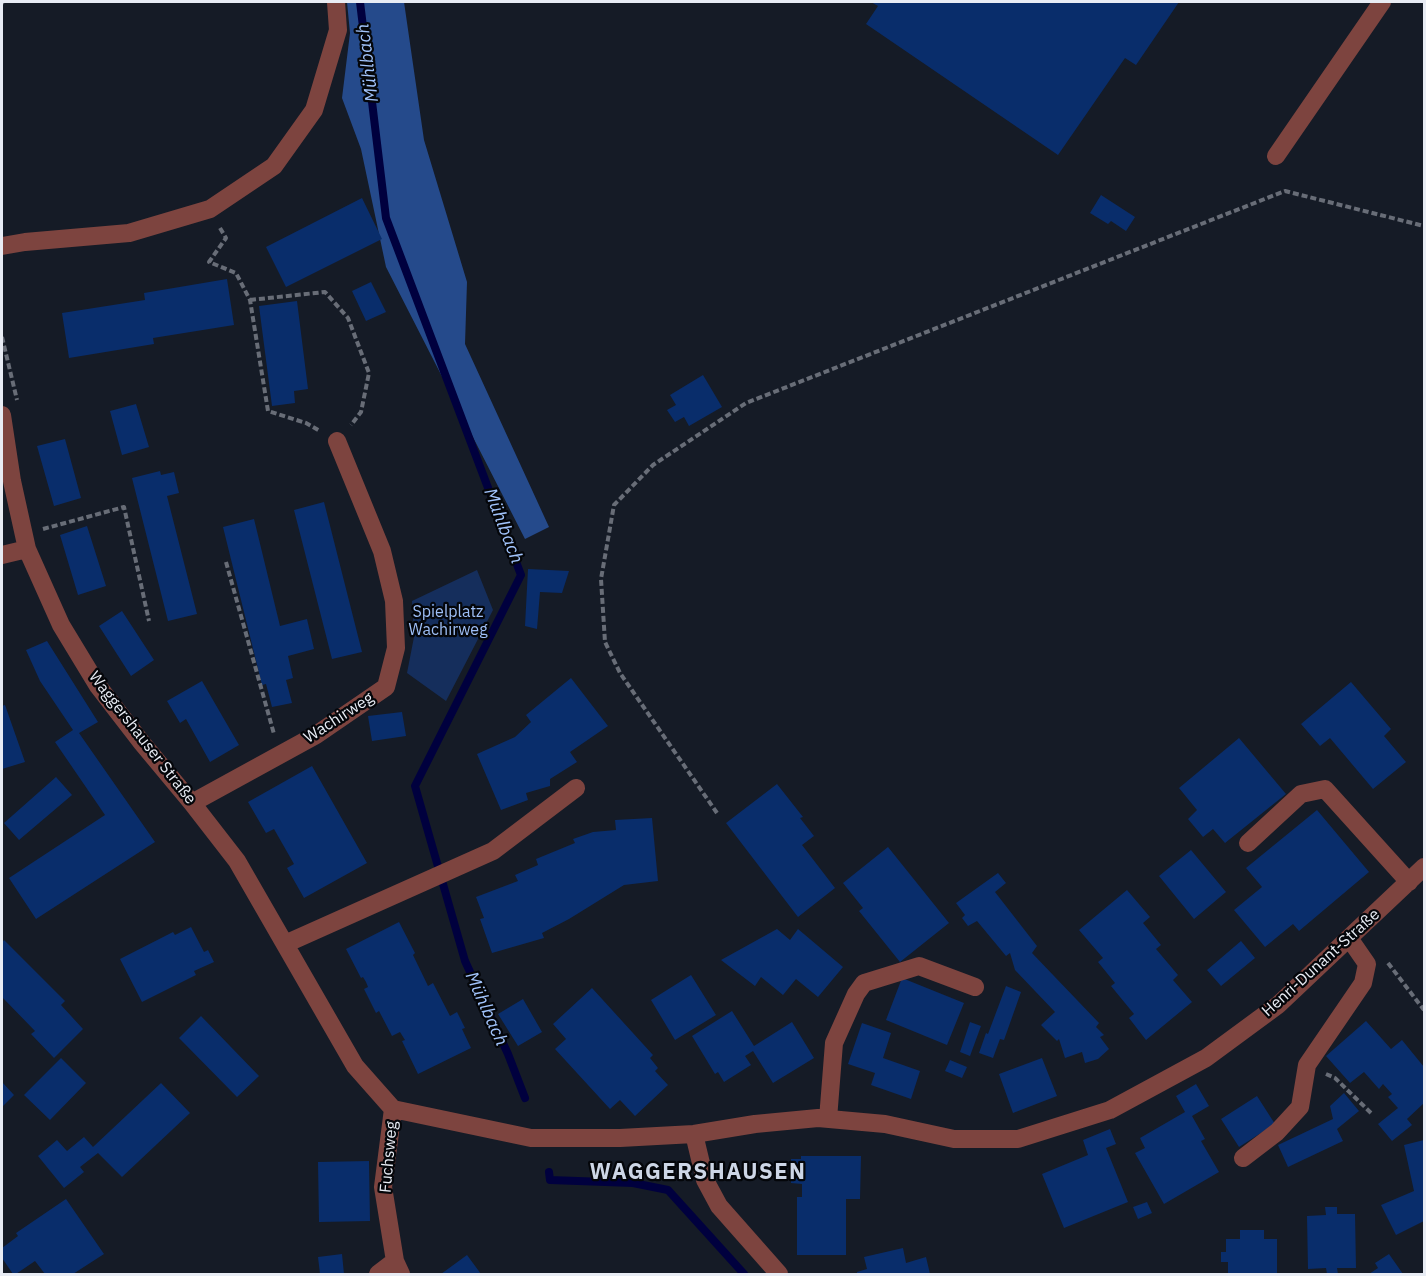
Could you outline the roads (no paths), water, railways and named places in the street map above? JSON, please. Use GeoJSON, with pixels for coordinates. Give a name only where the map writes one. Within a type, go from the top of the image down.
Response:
{"type":"FeatureCollection","features":[{"type":"Feature","properties":{"kind":"street"},"geometry":{"type":"LineString","coordinates":[[2,246],[129,233],[210,209],[274,166],[314,110],[338,30],[336,2]]}},
{"type":"Feature","properties":{"kind":"street"},"geometry":{"type":"LineString","coordinates":[[1276,156],[1382,2]]}},
{"type":"Feature","properties":{"kind":"street","name":"Waggershauser Straße"},"geometry":{"type":"LineString","coordinates":[[2,415],[12,481],[27,549],[61,625],[98,686],[237,861],[355,1066],[393,1109]]}},
{"type":"Feature","properties":{"kind":"street","name":"Wachirweg"},"geometry":{"type":"LineString","coordinates":[[192,803],[316,735],[386,687],[396,648],[394,601],[382,551],[338,441]]}},
{"type":"Feature","properties":{"kind":"street"},"geometry":{"type":"LineString","coordinates":[[2,555],[27,549]]}},
{"type":"Feature","properties":{"kind":"street"},"geometry":{"type":"LineString","coordinates":[[285,944],[493,851],[576,788]]}},
{"type":"Feature","properties":{"kind":"street"},"geometry":{"type":"LineString","coordinates":[[1248,843],[1301,794],[1325,789],[1409,882]]}},
{"type":"Feature","properties":{"kind":"street","name":"Henri-Dunant-Straße"},"geometry":{"type":"LineString","coordinates":[[694,1134],[754,1124],[818,1118],[885,1124],[954,1139],[1018,1139],[1110,1110],[1206,1058],[1278,1005],[1425,867]]}},
{"type":"Feature","properties":{"kind":"street"},"geometry":{"type":"LineString","coordinates":[[1243,1158],[1277,1132],[1300,1107],[1307,1065],[1363,983],[1367,964],[1355,933]]}},
{"type":"Feature","properties":{"kind":"street"},"geometry":{"type":"LineString","coordinates":[[828,1119],[834,1042],[856,994],[864,983],[919,966],[975,987]]}},
{"type":"Feature","properties":{"kind":"street"},"geometry":{"type":"LineString","coordinates":[[393,1109],[531,1138],[620,1138],[694,1134],[705,1180],[719,1206],[779,1275]]}},
{"type":"Feature","properties":{"kind":"street","name":"Fuchsweg"},"geometry":{"type":"LineString","coordinates":[[393,1109],[383,1187],[398,1268]]}},
{"type":"Feature","properties":{"kind":"street"},"geometry":{"type":"LineString","coordinates":[[378,1275],[398,1268]]}},
{"type":"Feature","properties":{"kind":"waterway","name":"Mühlbach"},"geometry":{"type":"LineString","coordinates":[[360,2],[386,218],[521,575],[415,786],[465,961],[508,1054],[525,1098]]}},
{"type":"Feature","properties":{"kind":"waterway","name":"Mühlbach"},"geometry":{"type":"LineString","coordinates":[[549,1172],[550,1180],[633,1183],[668,1190],[744,1274]]}},
{"type":"Feature","properties":{"kind":"district","name":"WAGGERSHAUSEN"},"geometry":{"type":"Point","coordinates":[698,1173]}},
{"type":"Feature","properties":{"kind":"park label","name":"Spielplatz Wachirweg"},"geometry":{"type":"Point","coordinates":[448,621]}}]}
